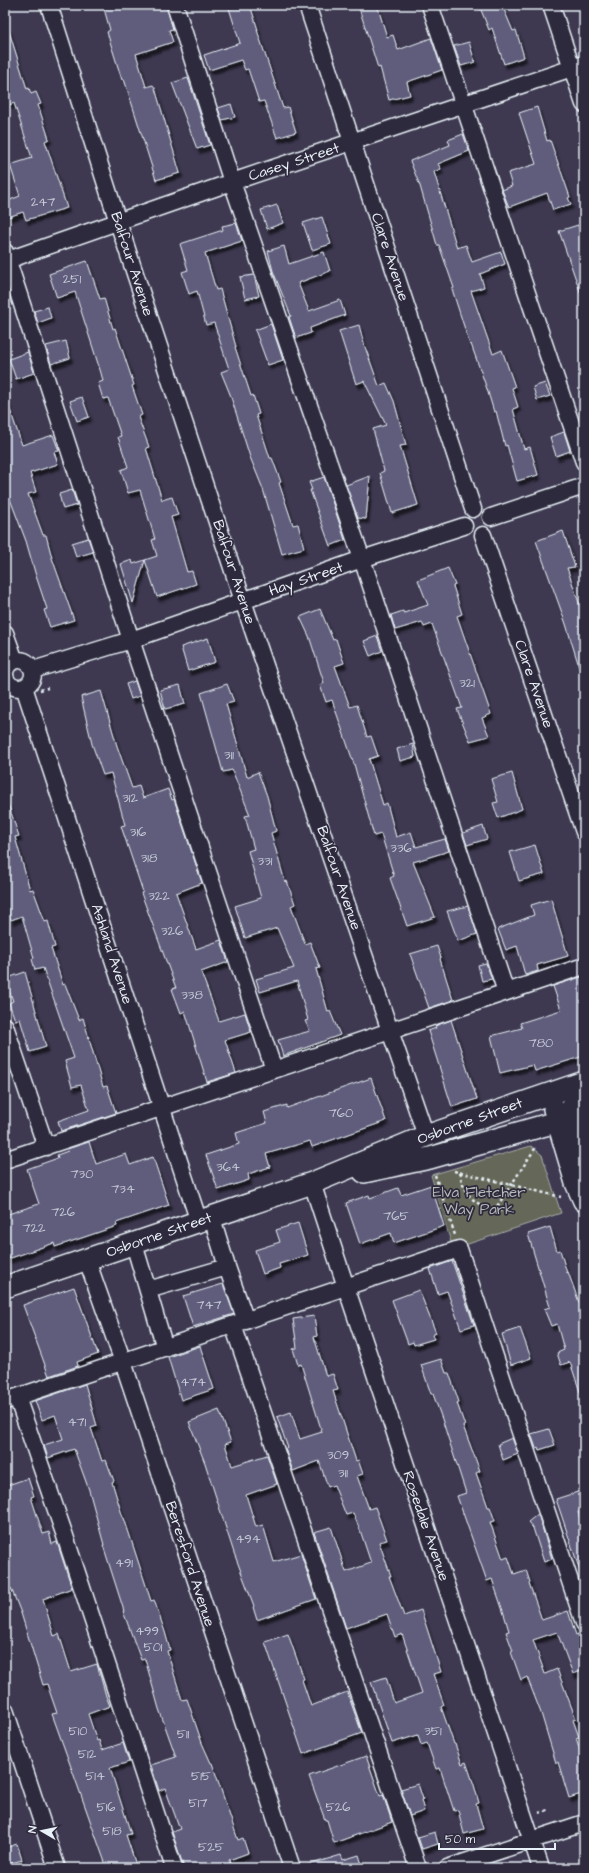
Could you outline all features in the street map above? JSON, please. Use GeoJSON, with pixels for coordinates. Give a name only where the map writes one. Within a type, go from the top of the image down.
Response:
{"type":"FeatureCollection","features":[{"type":"Feature","properties":{"kind":"main road","name":"Osborne Street"},"geometry":{"type":"LineString","coordinates":[[5,1287],[312,1183],[426,1136],[567,1088]]}},
{"type":"Feature","properties":{"kind":"main road"},"geometry":{"type":"LineString","coordinates":[[567,1088],[573,1117],[584,1151]]}},
{"type":"Feature","properties":{"kind":"main road","name":"Osborne Street"},"geometry":{"type":"LineString","coordinates":[[312,1183],[430,1158],[573,1117]]}},
{"type":"Feature","properties":{"kind":"main road"},"geometry":{"type":"LineString","coordinates":[[573,1117],[576,1183],[584,1201]]}},
{"type":"Feature","properties":{"kind":"street","name":"Balfour Avenue"},"geometry":{"type":"LineString","coordinates":[[49,5],[118,222],[243,601],[392,1032],[426,1136]]}},
{"type":"Feature","properties":{"kind":"street"},"geometry":{"type":"LineString","coordinates":[[175,5],[232,182],[362,559],[506,992]]}},
{"type":"Feature","properties":{"kind":"street","name":"Clare Avenue"},"geometry":{"type":"LineString","coordinates":[[307,5],[473,508]]}},
{"type":"Feature","properties":{"kind":"street"},"geometry":{"type":"LineString","coordinates":[[430,5],[584,462]]}},
{"type":"Feature","properties":{"kind":"street"},"geometry":{"type":"LineString","coordinates":[[551,5],[578,66],[584,104]]}},
{"type":"Feature","properties":{"kind":"street","name":"Casey Street"},"geometry":{"type":"LineString","coordinates":[[6,258],[118,222],[232,182],[578,66]]}},
{"type":"Feature","properties":{"kind":"street"},"geometry":{"type":"LineString","coordinates":[[6,258],[274,1070]]}},
{"type":"Feature","properties":{"kind":"street"},"geometry":{"type":"LineString","coordinates":[[491,517],[584,486]]}},
{"type":"Feature","properties":{"kind":"street"},"geometry":{"type":"LineString","coordinates":[[473,508],[484,509],[491,517],[490,528],[483,535],[475,535],[468,532],[464,526],[465,515],[473,508]]}},
{"type":"Feature","properties":{"kind":"street","name":"Hay Street"},"geometry":{"type":"LineString","coordinates":[[34,670],[131,640],[362,559],[464,526]]}},
{"type":"Feature","properties":{"kind":"street","name":"Clare Avenue"},"geometry":{"type":"LineString","coordinates":[[483,535],[584,832]]}},
{"type":"Feature","properties":{"kind":"street"},"geometry":{"type":"LineString","coordinates":[[5,633],[15,661]]}},
{"type":"Feature","properties":{"kind":"street"},"geometry":{"type":"LineString","coordinates":[[22,660],[29,664],[34,670],[32,680],[24,687],[13,686],[6,679],[6,671],[9,665],[15,661],[22,660]]}},
{"type":"Feature","properties":{"kind":"street","name":"Ashland Avenue"},"geometry":{"type":"LineString","coordinates":[[24,687],[163,1107],[206,1220],[227,1267],[240,1323],[418,1868]]}},
{"type":"Feature","properties":{"kind":"street"},"geometry":{"type":"LineString","coordinates":[[5,1160],[392,1032],[584,966]]}},
{"type":"Feature","properties":{"kind":"street"},"geometry":{"type":"LineString","coordinates":[[5,1026],[46,1147]]}},
{"type":"Feature","properties":{"kind":"street","name":"Rosedale Avenue"},"geometry":{"type":"LineString","coordinates":[[312,1183],[541,1868]]}},
{"type":"Feature","properties":{"kind":"street"},"geometry":{"type":"LineString","coordinates":[[134,1244],[166,1348]]}},
{"type":"Feature","properties":{"kind":"street"},"geometry":{"type":"LineString","coordinates":[[174,1868],[64,1533],[11,1399],[460,1249],[584,1623]]}},
{"type":"Feature","properties":{"kind":"street","name":"Beresford Avenue"},"geometry":{"type":"LineString","coordinates":[[87,1260],[123,1362],[292,1868]]}},
{"type":"Feature","properties":{"kind":"street"},"geometry":{"type":"LineString","coordinates":[[148,1290],[227,1267]]}},
{"type":"Feature","properties":{"kind":"street"},"geometry":{"type":"LineString","coordinates":[[5,1710],[57,1868]]}},
{"type":"Feature","properties":{"kind":"street"},"geometry":{"type":"LineString","coordinates":[[447,1868],[584,1823]]}},
{"type":"Feature","properties":{"kind":"path"},"geometry":{"type":"LineString","coordinates":[[39,690],[48,688]]}},
{"type":"Feature","properties":{"kind":"path"},"geometry":{"type":"LineString","coordinates":[[494,1210],[536,1146]]}},
{"type":"Feature","properties":{"kind":"path"},"geometry":{"type":"LineString","coordinates":[[430,1158],[460,1249]]}},
{"type":"Feature","properties":{"kind":"path"},"geometry":{"type":"LineString","coordinates":[[449,1170],[561,1198]]}},
{"type":"Feature","properties":{"kind":"path"},"geometry":{"type":"LineString","coordinates":[[460,1172],[461,1179],[467,1192],[481,1206],[494,1210],[508,1211]]}},
{"type":"Feature","properties":{"kind":"green space","name":"Elva Fletcher Way Park"},"geometry":{"type":"Polygon","coordinates":[[[531,1146],[542,1155],[561,1213],[453,1249],[431,1175],[531,1146]]]}},
{"type":"Feature","properties":{"kind":"building"},"geometry":{"type":"Polygon","coordinates":[[[103,5],[166,5],[173,29],[169,30],[173,42],[136,54],[146,87],[153,85],[155,88],[180,173],[156,180],[124,79],[122,80],[107,32],[110,30],[103,5]]]}},
{"type":"Feature","properties":{"kind":"building"},"geometry":{"type":"Polygon","coordinates":[[[228,5],[250,5],[283,108],[288,107],[296,132],[277,138],[264,101],[259,102],[248,69],[245,70],[241,60],[209,70],[204,55],[240,43],[228,5]]]}},
{"type":"Feature","properties":{"kind":"building"},"geometry":{"type":"Polygon","coordinates":[[[377,5],[387,37],[393,35],[398,50],[431,38],[442,70],[407,82],[410,95],[389,100],[380,67],[378,68],[359,8],[377,5]]]}},
{"type":"Feature","properties":{"kind":"building"},"geometry":{"type":"Polygon","coordinates":[[[479,5],[502,5],[513,31],[516,30],[524,57],[504,64],[492,28],[489,30],[479,5]]]}},
{"type":"Feature","properties":{"kind":"building"},"geometry":{"type":"Polygon","coordinates":[[[5,28],[8,28],[27,89],[29,88],[31,94],[36,92],[41,104],[38,105],[49,139],[45,141],[67,208],[26,220],[23,212],[5,218],[5,202],[20,196],[10,165],[32,158],[14,103],[9,105],[5,93],[5,28]]]}},
{"type":"Feature","properties":{"kind":"building"},"geometry":{"type":"Polygon","coordinates":[[[469,42],[475,62],[461,66],[454,46],[469,42]]]}},
{"type":"Feature","properties":{"kind":"building"},"geometry":{"type":"Polygon","coordinates":[[[188,78],[210,145],[197,149],[172,83],[188,78]]]}},
{"type":"Feature","properties":{"kind":"building"},"geometry":{"type":"Polygon","coordinates":[[[231,104],[235,117],[222,120],[218,108],[231,104]]]}},
{"type":"Feature","properties":{"kind":"building"},"geometry":{"type":"Polygon","coordinates":[[[537,107],[547,141],[550,140],[570,197],[568,198],[571,204],[553,210],[547,193],[509,207],[502,190],[512,186],[508,173],[536,164],[519,113],[537,107]]]}},
{"type":"Feature","properties":{"kind":"building"},"geometry":{"type":"Polygon","coordinates":[[[463,134],[469,151],[438,164],[441,169],[434,172],[457,248],[466,245],[472,262],[501,252],[505,264],[480,274],[484,287],[471,291],[493,354],[502,350],[515,387],[512,388],[518,407],[513,409],[524,449],[530,447],[538,475],[517,481],[507,445],[505,446],[496,411],[494,412],[471,344],[470,345],[452,289],[454,288],[439,245],[437,245],[420,186],[410,161],[450,145],[448,140],[463,134]]]}},
{"type":"Feature","properties":{"kind":"building"},"geometry":{"type":"Polygon","coordinates":[[[277,205],[283,223],[267,229],[261,210],[277,205]]]}},
{"type":"Feature","properties":{"kind":"building"},"geometry":{"type":"Polygon","coordinates":[[[322,217],[331,244],[312,250],[303,223],[322,217]]]}},
{"type":"Feature","properties":{"kind":"building"},"geometry":{"type":"Polygon","coordinates":[[[236,223],[242,241],[205,253],[216,290],[220,289],[235,347],[251,396],[253,395],[259,414],[256,415],[270,458],[272,458],[281,482],[279,483],[293,525],[298,524],[304,548],[282,554],[263,489],[250,457],[230,394],[221,372],[229,369],[214,323],[206,325],[197,291],[189,294],[182,272],[188,270],[180,244],[223,230],[222,226],[236,223]]]}},
{"type":"Feature","properties":{"kind":"building"},"geometry":{"type":"Polygon","coordinates":[[[578,225],[584,242],[584,296],[582,297],[559,231],[578,225]]]}},
{"type":"Feature","properties":{"kind":"building"},"geometry":{"type":"Polygon","coordinates":[[[284,246],[289,264],[324,252],[330,271],[298,283],[309,311],[340,300],[345,315],[310,328],[311,333],[296,338],[289,317],[291,316],[273,271],[268,251],[284,246]]]}},
{"type":"Feature","properties":{"kind":"building"},"geometry":{"type":"Polygon","coordinates":[[[87,261],[100,299],[104,298],[113,329],[115,328],[134,385],[132,386],[142,415],[138,417],[149,447],[146,448],[162,500],[172,497],[178,515],[171,517],[187,572],[192,571],[196,584],[157,597],[145,560],[157,556],[152,540],[155,539],[140,490],[128,493],[121,470],[128,467],[118,437],[121,436],[108,398],[103,399],[98,383],[103,381],[101,373],[75,292],[57,298],[49,274],[87,261]]]}},
{"type":"Feature","properties":{"kind":"building"},"geometry":{"type":"Polygon","coordinates":[[[254,275],[259,296],[245,299],[240,277],[254,275]]]}},
{"type":"Feature","properties":{"kind":"building"},"geometry":{"type":"Polygon","coordinates":[[[48,307],[51,318],[38,323],[34,311],[48,307]]]}},
{"type":"Feature","properties":{"kind":"building"},"geometry":{"type":"Polygon","coordinates":[[[271,324],[283,360],[268,365],[255,330],[271,324]]]}},
{"type":"Feature","properties":{"kind":"building"},"geometry":{"type":"Polygon","coordinates":[[[359,325],[379,386],[386,383],[394,401],[406,445],[400,446],[418,505],[392,513],[380,473],[384,471],[373,429],[386,425],[364,381],[356,384],[339,331],[359,325]]]}},
{"type":"Feature","properties":{"kind":"building"},"geometry":{"type":"Polygon","coordinates":[[[66,341],[70,358],[51,364],[46,346],[66,341]]]}},
{"type":"Feature","properties":{"kind":"building"},"geometry":{"type":"Polygon","coordinates":[[[28,352],[34,373],[16,379],[9,359],[28,352]]]}},
{"type":"Feature","properties":{"kind":"building"},"geometry":{"type":"Polygon","coordinates":[[[545,383],[550,396],[537,400],[533,387],[545,383]]]}},
{"type":"Feature","properties":{"kind":"building"},"geometry":{"type":"Polygon","coordinates":[[[82,397],[89,417],[77,421],[70,401],[82,397]]]}},
{"type":"Feature","properties":{"kind":"building"},"geometry":{"type":"Polygon","coordinates":[[[7,401],[22,445],[53,435],[59,451],[54,452],[58,464],[30,473],[36,492],[28,494],[43,535],[46,535],[52,558],[74,620],[50,627],[44,610],[47,609],[26,541],[5,486],[5,402],[7,401]]]}},
{"type":"Feature","properties":{"kind":"building"},"geometry":{"type":"Polygon","coordinates":[[[564,432],[570,451],[556,456],[550,437],[564,432]]]}},
{"type":"Feature","properties":{"kind":"building"},"geometry":{"type":"Polygon","coordinates":[[[370,476],[366,519],[358,518],[346,485],[370,476]]]}},
{"type":"Feature","properties":{"kind":"building"},"geometry":{"type":"Polygon","coordinates":[[[324,477],[345,540],[330,546],[310,490],[312,490],[309,482],[324,477]]]}},
{"type":"Feature","properties":{"kind":"building"},"geometry":{"type":"Polygon","coordinates":[[[72,490],[77,505],[63,509],[59,494],[72,490]]]}},
{"type":"Feature","properties":{"kind":"building"},"geometry":{"type":"Polygon","coordinates":[[[563,531],[575,567],[567,568],[584,617],[584,672],[581,673],[566,624],[536,541],[563,531]]]}},
{"type":"Feature","properties":{"kind":"building"},"geometry":{"type":"Polygon","coordinates":[[[88,538],[93,552],[76,557],[72,543],[88,538]]]}},
{"type":"Feature","properties":{"kind":"building"},"geometry":{"type":"Polygon","coordinates":[[[132,560],[133,564],[145,560],[133,603],[121,564],[132,560]]]}},
{"type":"Feature","properties":{"kind":"building"},"geometry":{"type":"Polygon","coordinates":[[[448,568],[455,585],[453,586],[462,614],[457,616],[491,714],[482,718],[489,736],[470,741],[457,709],[462,708],[432,624],[424,627],[422,622],[395,630],[391,615],[403,611],[404,613],[428,605],[418,580],[448,568]]]}},
{"type":"Feature","properties":{"kind":"building"},"geometry":{"type":"Polygon","coordinates":[[[320,609],[333,640],[336,639],[344,663],[335,666],[350,707],[357,705],[367,737],[371,736],[378,756],[369,759],[383,805],[387,803],[396,837],[411,832],[416,847],[445,839],[449,851],[413,862],[435,917],[407,926],[390,878],[394,876],[381,834],[374,836],[354,764],[332,700],[326,702],[320,685],[324,683],[309,636],[300,617],[320,609]]]}},
{"type":"Feature","properties":{"kind":"building"},"geometry":{"type":"Polygon","coordinates":[[[377,636],[382,651],[370,656],[364,641],[377,636]]]}},
{"type":"Feature","properties":{"kind":"building"},"geometry":{"type":"Polygon","coordinates":[[[208,638],[215,662],[188,671],[181,647],[208,638]]]}},
{"type":"Feature","properties":{"kind":"building"},"geometry":{"type":"Polygon","coordinates":[[[135,681],[140,696],[131,699],[126,684],[135,681]]]}},
{"type":"Feature","properties":{"kind":"building"},"geometry":{"type":"Polygon","coordinates":[[[227,684],[234,702],[226,704],[247,777],[258,772],[267,796],[276,831],[271,833],[285,882],[287,881],[295,904],[291,906],[305,944],[310,942],[320,968],[316,969],[328,1012],[330,1011],[340,1035],[283,1056],[278,1040],[310,1031],[305,1021],[308,1020],[297,981],[260,992],[256,979],[294,968],[277,928],[245,938],[235,906],[261,898],[248,851],[254,849],[245,816],[250,815],[232,770],[223,772],[201,693],[227,684]]]}},
{"type":"Feature","properties":{"kind":"building"},"geometry":{"type":"Polygon","coordinates":[[[180,685],[185,704],[165,709],[160,690],[180,685]]]}},
{"type":"Feature","properties":{"kind":"building"},"geometry":{"type":"Polygon","coordinates":[[[101,691],[117,746],[132,788],[139,786],[143,798],[168,789],[172,800],[174,799],[202,883],[176,893],[196,949],[221,940],[228,962],[201,972],[219,1021],[245,1013],[251,1032],[225,1040],[236,1073],[207,1082],[185,1011],[181,1013],[172,989],[176,988],[141,893],[143,892],[121,826],[125,825],[111,773],[103,775],[92,744],[81,697],[101,691]]]}},
{"type":"Feature","properties":{"kind":"building"},"geometry":{"type":"Polygon","coordinates":[[[413,744],[415,757],[400,761],[397,749],[413,744]]]}},
{"type":"Feature","properties":{"kind":"building"},"geometry":{"type":"Polygon","coordinates":[[[512,773],[522,809],[498,818],[493,803],[498,802],[491,779],[512,773]]]}},
{"type":"Feature","properties":{"kind":"building"},"geometry":{"type":"Polygon","coordinates":[[[7,801],[19,836],[15,837],[30,890],[33,889],[45,922],[48,921],[55,947],[51,948],[63,985],[65,984],[79,1020],[83,1018],[103,1087],[107,1086],[116,1113],[61,1131],[58,1121],[89,1110],[81,1085],[72,1087],[65,1061],[74,1058],[43,968],[35,970],[32,959],[34,958],[22,916],[11,920],[5,904],[5,802],[7,801]]]}},
{"type":"Feature","properties":{"kind":"building"},"geometry":{"type":"Polygon","coordinates":[[[483,826],[487,839],[467,845],[463,833],[483,826]]]}},
{"type":"Feature","properties":{"kind":"building"},"geometry":{"type":"Polygon","coordinates":[[[535,845],[544,874],[519,881],[510,852],[535,845]]]}},
{"type":"Feature","properties":{"kind":"building"},"geometry":{"type":"Polygon","coordinates":[[[551,899],[568,956],[537,965],[538,971],[525,975],[517,946],[506,950],[498,929],[534,915],[531,905],[551,899]]]}},
{"type":"Feature","properties":{"kind":"building"},"geometry":{"type":"Polygon","coordinates":[[[468,906],[477,934],[458,941],[447,911],[468,906]]]}},
{"type":"Feature","properties":{"kind":"building"},"geometry":{"type":"Polygon","coordinates":[[[437,946],[453,1000],[429,1008],[410,954],[437,946]]]}},
{"type":"Feature","properties":{"kind":"building"},"geometry":{"type":"Polygon","coordinates":[[[486,963],[492,979],[482,981],[478,965],[486,963]]]}},
{"type":"Feature","properties":{"kind":"building"},"geometry":{"type":"Polygon","coordinates":[[[25,972],[46,1047],[30,1052],[20,1019],[15,1020],[9,1003],[13,1001],[5,979],[25,972]]]}},
{"type":"Feature","properties":{"kind":"building"},"geometry":{"type":"Polygon","coordinates":[[[584,976],[584,1056],[535,1071],[533,1065],[500,1073],[491,1036],[522,1028],[520,1023],[561,1010],[553,986],[584,976]]]}},
{"type":"Feature","properties":{"kind":"building"},"geometry":{"type":"Polygon","coordinates":[[[451,1020],[477,1099],[452,1107],[428,1031],[436,1028],[435,1026],[451,1020]]]}},
{"type":"Feature","properties":{"kind":"building"},"geometry":{"type":"Polygon","coordinates":[[[371,1078],[386,1121],[312,1147],[310,1141],[266,1154],[270,1167],[248,1174],[249,1180],[218,1190],[206,1155],[239,1144],[236,1133],[267,1123],[264,1112],[287,1105],[287,1108],[371,1078]]]}},
{"type":"Feature","properties":{"kind":"building"},"geometry":{"type":"Polygon","coordinates":[[[89,1142],[96,1164],[126,1154],[130,1165],[153,1157],[169,1205],[116,1223],[117,1226],[55,1247],[54,1243],[5,1260],[5,1215],[39,1204],[27,1169],[58,1158],[57,1155],[68,1151],[67,1149],[89,1142]]]}},
{"type":"Feature","properties":{"kind":"building"},"geometry":{"type":"Polygon","coordinates":[[[431,1185],[444,1226],[394,1243],[391,1233],[360,1244],[346,1203],[369,1195],[370,1198],[398,1188],[401,1195],[431,1185]]]}},
{"type":"Feature","properties":{"kind":"building"},"geometry":{"type":"Polygon","coordinates":[[[298,1223],[308,1255],[279,1264],[280,1268],[263,1274],[255,1250],[280,1242],[276,1230],[298,1223]]]}},
{"type":"Feature","properties":{"kind":"building"},"geometry":{"type":"Polygon","coordinates":[[[550,1227],[557,1251],[560,1250],[567,1273],[568,1272],[584,1316],[584,1397],[582,1398],[570,1362],[561,1365],[557,1353],[564,1350],[557,1324],[551,1326],[544,1309],[550,1307],[528,1234],[550,1227]]]}},
{"type":"Feature","properties":{"kind":"building"},"geometry":{"type":"Polygon","coordinates":[[[452,1261],[474,1325],[461,1329],[447,1291],[438,1294],[430,1269],[452,1261]]]}},
{"type":"Feature","properties":{"kind":"building"},"geometry":{"type":"Polygon","coordinates":[[[223,1284],[234,1314],[193,1327],[183,1296],[223,1284]]]}},
{"type":"Feature","properties":{"kind":"building"},"geometry":{"type":"Polygon","coordinates":[[[74,1287],[98,1354],[77,1362],[78,1366],[49,1376],[23,1305],[74,1287]]]}},
{"type":"Feature","properties":{"kind":"building"},"geometry":{"type":"Polygon","coordinates":[[[419,1290],[436,1333],[432,1335],[434,1339],[414,1345],[413,1342],[408,1344],[392,1300],[419,1290]]]}},
{"type":"Feature","properties":{"kind":"building"},"geometry":{"type":"Polygon","coordinates":[[[314,1316],[317,1336],[314,1337],[326,1376],[333,1374],[338,1390],[333,1391],[356,1461],[358,1460],[363,1474],[357,1476],[369,1509],[375,1507],[387,1540],[379,1542],[391,1576],[389,1576],[404,1616],[421,1610],[441,1672],[433,1674],[444,1705],[441,1707],[462,1764],[466,1762],[474,1785],[479,1803],[476,1804],[483,1829],[464,1834],[458,1810],[454,1811],[440,1768],[436,1769],[427,1743],[421,1745],[418,1735],[392,1743],[371,1682],[386,1677],[394,1703],[422,1693],[402,1634],[395,1637],[387,1614],[346,1628],[314,1532],[331,1527],[346,1572],[371,1563],[360,1530],[353,1513],[346,1515],[334,1485],[328,1487],[319,1461],[293,1471],[285,1449],[288,1448],[277,1417],[291,1412],[300,1439],[322,1432],[301,1364],[298,1365],[293,1349],[297,1348],[293,1319],[314,1316]]]}},
{"type":"Feature","properties":{"kind":"building"},"geometry":{"type":"Polygon","coordinates":[[[520,1328],[531,1358],[511,1365],[502,1334],[520,1328]]]}},
{"type":"Feature","properties":{"kind":"building"},"geometry":{"type":"Polygon","coordinates":[[[200,1346],[214,1389],[181,1400],[168,1357],[200,1346]]]}},
{"type":"Feature","properties":{"kind":"building"},"geometry":{"type":"Polygon","coordinates":[[[441,1359],[446,1373],[449,1373],[459,1402],[457,1403],[465,1426],[463,1426],[480,1471],[476,1473],[488,1507],[490,1507],[495,1521],[490,1522],[503,1559],[508,1557],[514,1574],[526,1570],[542,1620],[568,1611],[576,1635],[578,1634],[584,1649],[584,1670],[573,1674],[557,1632],[533,1640],[545,1674],[557,1669],[576,1719],[573,1720],[579,1737],[576,1738],[584,1762],[584,1793],[569,1798],[558,1762],[556,1763],[541,1713],[527,1677],[521,1680],[506,1632],[509,1631],[492,1579],[487,1581],[457,1496],[466,1493],[442,1419],[421,1365],[441,1359]]]}},
{"type":"Feature","properties":{"kind":"building"},"geometry":{"type":"Polygon","coordinates":[[[85,1384],[97,1426],[91,1428],[102,1461],[106,1460],[114,1481],[112,1482],[123,1518],[151,1601],[154,1600],[165,1632],[170,1650],[167,1651],[182,1700],[187,1699],[202,1743],[212,1763],[238,1840],[243,1838],[248,1853],[229,1860],[231,1868],[184,1868],[172,1832],[180,1829],[165,1788],[159,1791],[151,1765],[176,1757],[159,1709],[145,1659],[141,1660],[123,1611],[103,1545],[89,1490],[74,1449],[48,1458],[44,1445],[63,1439],[55,1415],[42,1420],[35,1401],[85,1384]]]}},
{"type":"Feature","properties":{"kind":"building"},"geometry":{"type":"Polygon","coordinates":[[[219,1410],[231,1442],[225,1444],[232,1466],[267,1455],[277,1484],[246,1495],[256,1527],[263,1525],[274,1562],[301,1554],[316,1599],[257,1620],[254,1606],[234,1553],[205,1463],[189,1422],[219,1410]]]}},
{"type":"Feature","properties":{"kind":"building"},"geometry":{"type":"Polygon","coordinates":[[[549,1429],[555,1445],[539,1450],[538,1447],[536,1448],[531,1434],[549,1429]]]}},
{"type":"Feature","properties":{"kind":"building"},"geometry":{"type":"Polygon","coordinates":[[[512,1438],[518,1454],[503,1460],[498,1444],[512,1438]]]}},
{"type":"Feature","properties":{"kind":"building"},"geometry":{"type":"Polygon","coordinates":[[[28,1478],[34,1496],[31,1497],[43,1534],[49,1532],[52,1544],[57,1542],[72,1588],[43,1599],[54,1636],[59,1634],[71,1672],[97,1664],[110,1706],[88,1714],[97,1741],[99,1740],[102,1750],[123,1743],[129,1762],[110,1768],[131,1834],[126,1835],[137,1868],[107,1868],[52,1714],[57,1713],[47,1684],[43,1685],[21,1613],[11,1588],[5,1591],[5,1546],[10,1545],[5,1531],[5,1486],[28,1478]]]}},
{"type":"Feature","properties":{"kind":"building"},"geometry":{"type":"Polygon","coordinates":[[[584,1490],[584,1511],[578,1512],[584,1532],[584,1573],[581,1574],[556,1499],[584,1490]]]}},
{"type":"Feature","properties":{"kind":"building"},"geometry":{"type":"Polygon","coordinates":[[[538,1514],[552,1559],[544,1562],[533,1528],[528,1522],[538,1514]]]}},
{"type":"Feature","properties":{"kind":"building"},"geometry":{"type":"Polygon","coordinates":[[[288,1634],[304,1679],[302,1680],[311,1706],[347,1692],[362,1733],[303,1754],[265,1642],[288,1634]]]}},
{"type":"Feature","properties":{"kind":"building"},"geometry":{"type":"Polygon","coordinates":[[[366,1756],[380,1796],[383,1795],[392,1822],[334,1843],[327,1820],[325,1820],[309,1776],[366,1756]]]}},
{"type":"Feature","properties":{"kind":"building"},"geometry":{"type":"Polygon","coordinates":[[[418,1784],[423,1799],[421,1800],[424,1811],[410,1816],[401,1789],[418,1784]]]}},
{"type":"Feature","properties":{"kind":"building"},"geometry":{"type":"Polygon","coordinates":[[[435,1832],[438,1844],[422,1849],[418,1837],[435,1832]]]}},
{"type":"Feature","properties":{"kind":"building"},"geometry":{"type":"Polygon","coordinates":[[[17,1844],[22,1860],[5,1865],[5,1848],[17,1844]]]}},
{"type":"Feature","properties":{"kind":"building"},"geometry":{"type":"Polygon","coordinates":[[[341,1855],[343,1860],[359,1855],[363,1868],[309,1868],[308,1865],[341,1855]]]}}]}
